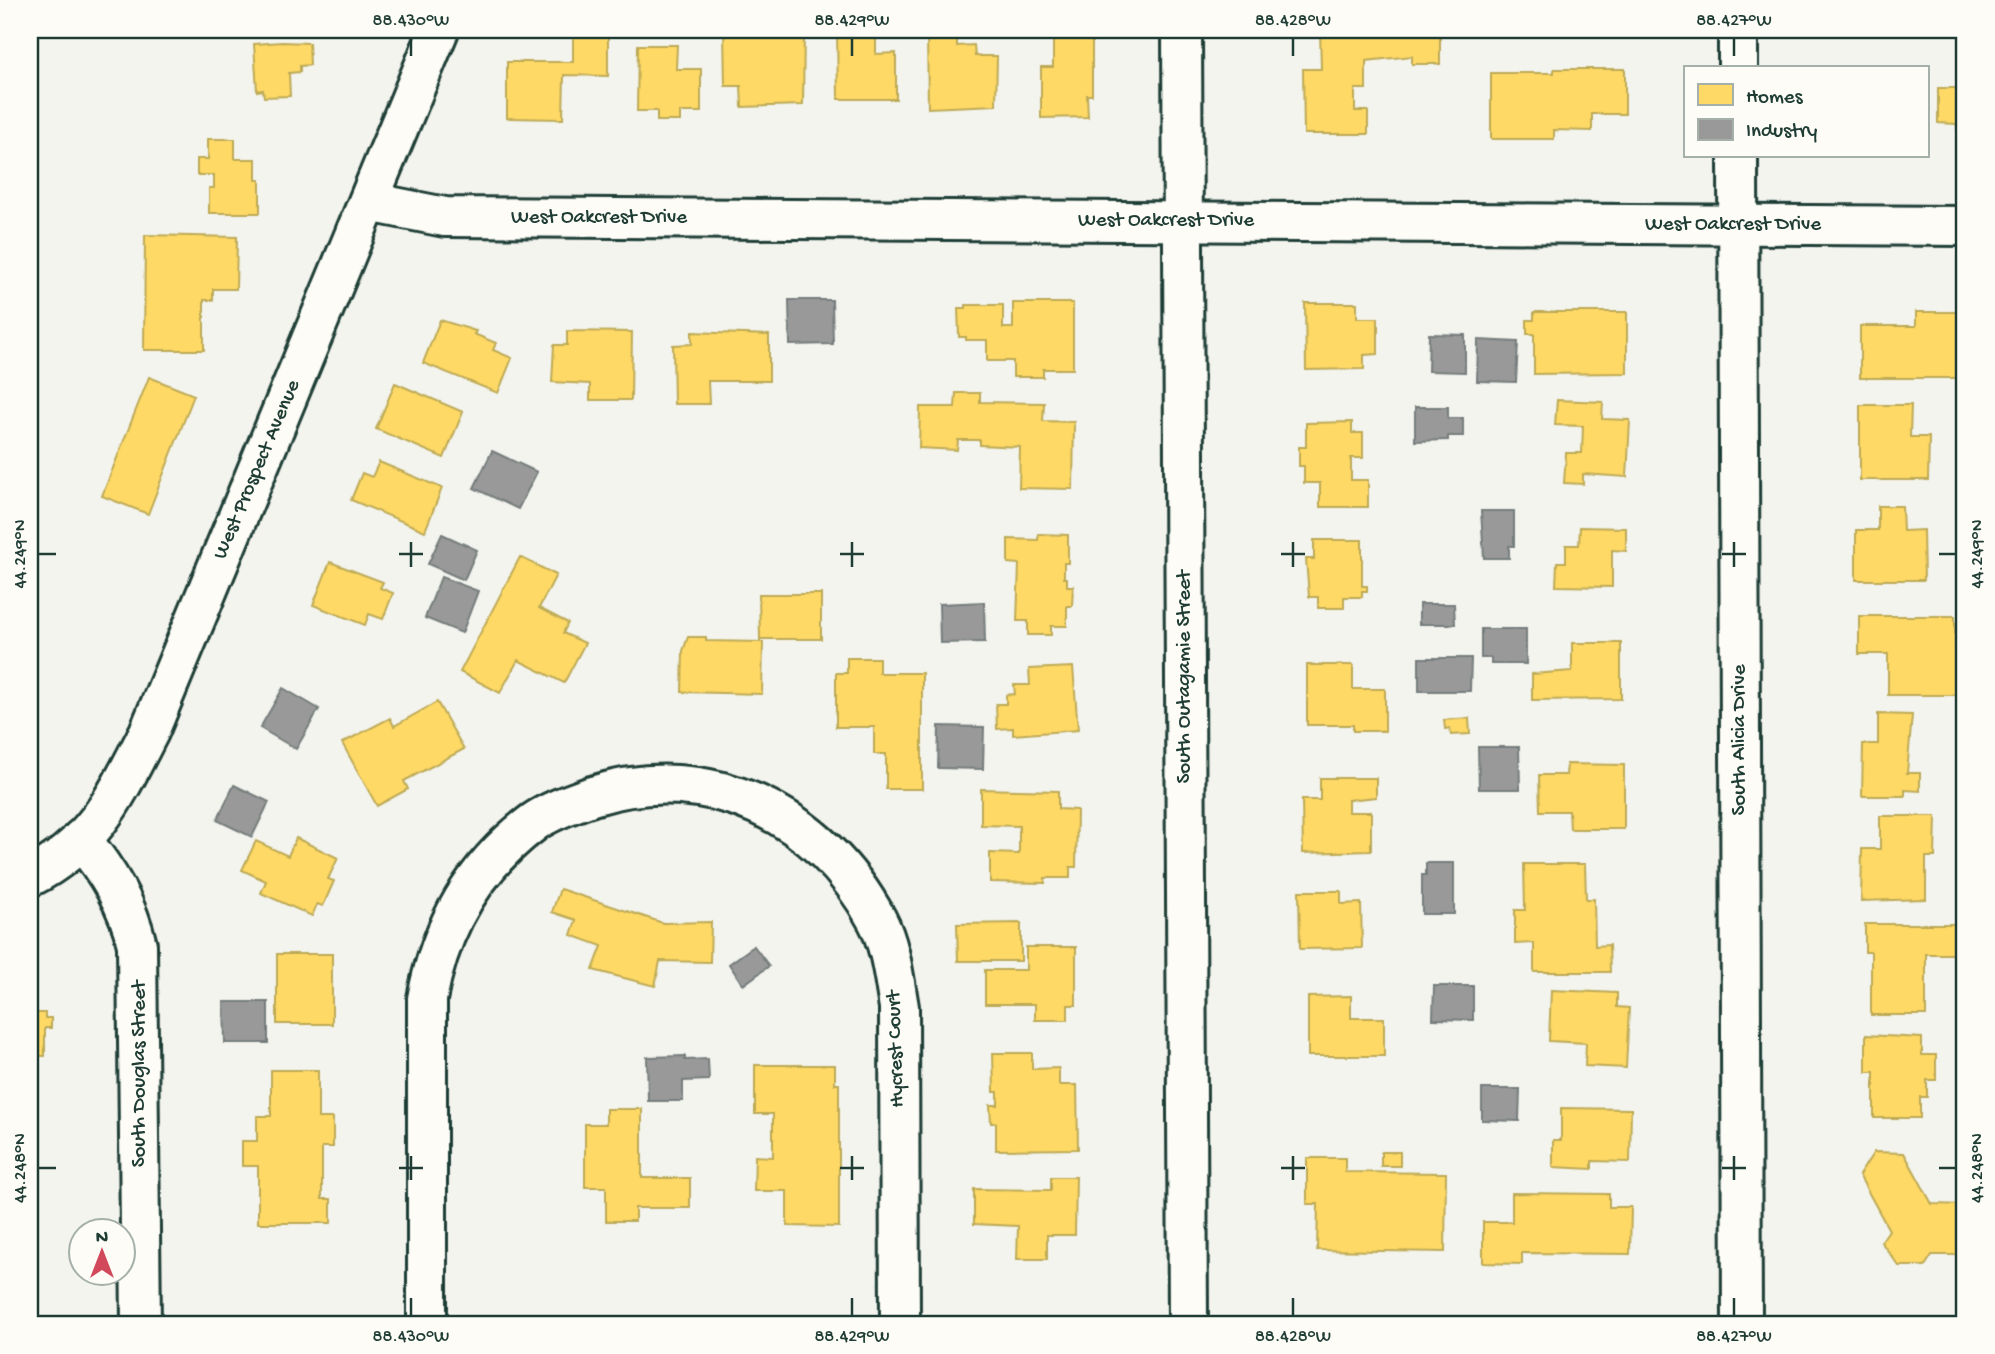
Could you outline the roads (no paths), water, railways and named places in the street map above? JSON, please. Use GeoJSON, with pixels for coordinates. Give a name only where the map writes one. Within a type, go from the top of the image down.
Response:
{"type":"FeatureCollection","features":[{"type":"Feature","properties":{"kind":"street","name":"West Prospect Avenue"},"geometry":{"type":"LineString","coordinates":[[30,877],[60,858],[110,808],[149,732],[439,30]]}},
{"type":"Feature","properties":{"kind":"street","name":"South Outagamie Street"},"geometry":{"type":"LineString","coordinates":[[1182,30],[1188,1324]]}},
{"type":"Feature","properties":{"kind":"street"},"geometry":{"type":"LineString","coordinates":[[1738,30],[1738,66]]}},
{"type":"Feature","properties":{"kind":"street","name":"South Alicia Drive"},"geometry":{"type":"LineString","coordinates":[[1738,158],[1742,1324]]}},
{"type":"Feature","properties":{"kind":"street","name":"West Oakcrest Drive"},"geometry":{"type":"LineString","coordinates":[[369,202],[445,217],[1965,226]]}},
{"type":"Feature","properties":{"kind":"street","name":"Hycrest Court"},"geometry":{"type":"LineString","coordinates":[[427,1324],[427,999],[433,964],[445,932],[483,870],[536,821],[582,799],[649,785],[688,785],[726,793],[760,804],[787,819],[837,863],[878,922],[891,961],[899,1007],[900,1324]]}},
{"type":"Feature","properties":{"kind":"street","name":"South Douglas Street"},"geometry":{"type":"LineString","coordinates":[[81,839],[106,870],[125,907],[138,954],[141,1324]]}}]}
